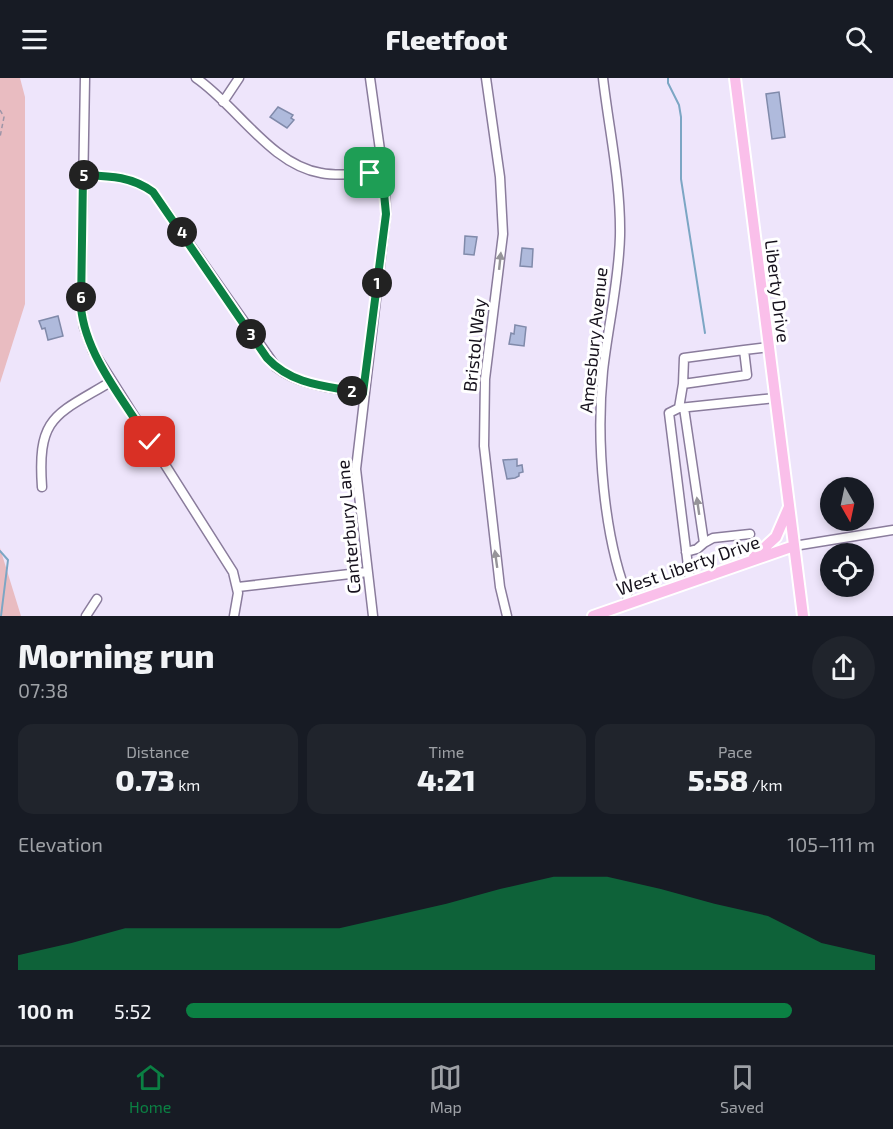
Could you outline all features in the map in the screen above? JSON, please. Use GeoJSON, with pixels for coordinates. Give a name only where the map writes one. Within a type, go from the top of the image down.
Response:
{"type":"FeatureCollection","features":[{"type":"Feature","properties":{"kind":"main road","name":"Liberty Drive"},"geometry":{"type":"LineString","coordinates":[[735,78],[803,616]]}},
{"type":"Feature","properties":{"kind":"main road"},"geometry":{"type":"LineString","coordinates":[[745,563],[764,550],[776,537],[789,507]]}},
{"type":"Feature","properties":{"kind":"main road","name":"West Liberty Drive"},"geometry":{"type":"LineString","coordinates":[[593,616],[794,546]]}},
{"type":"Feature","properties":{"kind":"street"},"geometry":{"type":"LineString","coordinates":[[85,78],[82,317],[93,351],[233,572],[238,587],[234,616]]}},
{"type":"Feature","properties":{"kind":"street"},"geometry":{"type":"LineString","coordinates":[[195,78],[283,156],[302,168],[323,174],[382,173]]}},
{"type":"Feature","properties":{"kind":"street"},"geometry":{"type":"LineString","coordinates":[[223,102],[239,78]]}},
{"type":"Feature","properties":{"kind":"street","name":"Canterbury Lane"},"geometry":{"type":"LineString","coordinates":[[370,78],[386,214],[363,393],[356,469],[373,616]]}},
{"type":"Feature","properties":{"kind":"street","name":"Bristol Way"},"geometry":{"type":"LineString","coordinates":[[486,78],[500,177],[503,234],[485,379],[483,446],[500,587],[507,616]]}},
{"type":"Feature","properties":{"kind":"street","name":"Amesbury Avenue"},"geometry":{"type":"LineString","coordinates":[[603,78],[618,179],[620,235],[601,396],[601,453],[612,547],[630,603]]}},
{"type":"Feature","properties":{"kind":"street"},"geometry":{"type":"LineString","coordinates":[[83,175],[123,177],[134,180],[153,192],[267,358],[285,374],[308,383],[363,393]]}},
{"type":"Feature","properties":{"kind":"street"},"geometry":{"type":"LineString","coordinates":[[704,543],[682,408],[684,358],[769,347]]}},
{"type":"Feature","properties":{"kind":"street"},"geometry":{"type":"LineString","coordinates":[[683,384],[747,375],[744,350]]}},
{"type":"Feature","properties":{"kind":"street"},"geometry":{"type":"LineString","coordinates":[[42,487],[41,447],[48,428],[62,411],[112,381]]}},
{"type":"Feature","properties":{"kind":"street"},"geometry":{"type":"LineString","coordinates":[[690,582],[669,413],[682,408],[775,398]]}},
{"type":"Feature","properties":{"kind":"street"},"geometry":{"type":"LineString","coordinates":[[794,546],[893,530]]}},
{"type":"Feature","properties":{"kind":"street"},"geometry":{"type":"LineString","coordinates":[[686,552],[697,549],[713,538],[750,534]]}},
{"type":"Feature","properties":{"kind":"street"},"geometry":{"type":"LineString","coordinates":[[238,587],[367,572]]}},
{"type":"Feature","properties":{"kind":"street"},"geometry":{"type":"LineString","coordinates":[[86,616],[97,599]]}},
{"type":"Feature","properties":{"kind":"path"},"geometry":{"type":"LineString","coordinates":[[0,110],[4,117],[0,137]]}},
{"type":"Feature","properties":{"kind":"shaded area"},"geometry":{"type":"Polygon","coordinates":[[[0,78],[20,78],[25,97],[25,304],[0,383],[0,78]]]}},
{"type":"Feature","properties":{"kind":"shaded area"},"geometry":{"type":"Polygon","coordinates":[[[0,548],[21,616],[0,616],[0,548]]]}},
{"type":"Feature","properties":{"kind":"building"},"geometry":{"type":"Polygon","coordinates":[[[779,92],[785,137],[772,139],[766,94],[779,92]]]}},
{"type":"Feature","properties":{"kind":"building"},"geometry":{"type":"Polygon","coordinates":[[[278,107],[293,115],[291,118],[294,120],[287,128],[270,117],[278,107]]]}},
{"type":"Feature","properties":{"kind":"building"},"geometry":{"type":"Polygon","coordinates":[[[465,236],[477,237],[474,255],[464,254],[465,236]]]}},
{"type":"Feature","properties":{"kind":"building"},"geometry":{"type":"Polygon","coordinates":[[[522,248],[533,249],[532,267],[520,266],[522,248]]]}},
{"type":"Feature","properties":{"kind":"building"},"geometry":{"type":"Polygon","coordinates":[[[58,316],[63,336],[48,340],[45,328],[42,329],[39,321],[58,316]]]}},
{"type":"Feature","properties":{"kind":"building"},"geometry":{"type":"Polygon","coordinates":[[[515,325],[526,327],[524,346],[509,344],[515,325]]]}},
{"type":"Feature","properties":{"kind":"building"},"geometry":{"type":"Polygon","coordinates":[[[517,459],[517,466],[522,465],[523,472],[515,478],[507,479],[503,460],[517,459]]]}},
{"type":"Feature","properties":{"kind":"waterway"},"geometry":{"type":"LineString","coordinates":[[668,78],[668,83],[679,105],[681,117],[681,179],[705,333]]}},
{"type":"Feature","properties":{"kind":"waterway"},"geometry":{"type":"LineString","coordinates":[[0,551],[8,560],[1,616]]}},
{"type":"Feature","properties":{"kind":"route"},"geometry":{"type":"LineString","coordinates":[[150,442],[93,351],[84,327],[81,307],[83,175],[123,177],[134,180],[153,192],[161,200],[267,358],[276,367],[296,380],[363,393],[386,214],[382,173],[370,173]]}}]}
